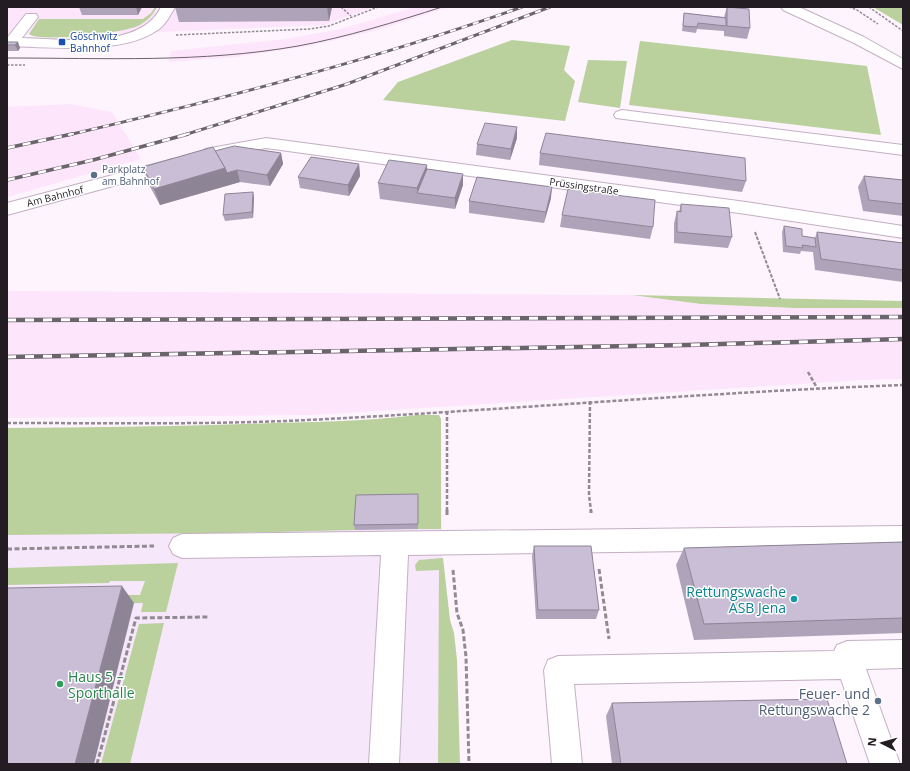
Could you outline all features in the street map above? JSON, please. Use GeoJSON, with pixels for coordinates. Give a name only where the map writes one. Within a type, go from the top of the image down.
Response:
{"type":"FeatureCollection","features":[{"type":"Feature","properties":{"kind":"street"},"geometry":{"type":"LineString","coordinates":[[10,42],[103,42],[129,38],[149,30],[163,17],[168,7]]}},
{"type":"Feature","properties":{"kind":"street"},"geometry":{"type":"LineString","coordinates":[[788,7],[859,40],[903,65]]}},
{"type":"Feature","properties":{"kind":"street"},"geometry":{"type":"LineString","coordinates":[[10,42],[31,17]]}},
{"type":"Feature","properties":{"kind":"street"},"geometry":{"type":"LineString","coordinates":[[622,115],[903,150]]}},
{"type":"Feature","properties":{"kind":"street","name":"Am Bahnhof"},"geometry":{"type":"LineString","coordinates":[[7,209],[222,150],[266,143]]}},
{"type":"Feature","properties":{"kind":"street","name":"Prüssingstraße"},"geometry":{"type":"LineString","coordinates":[[266,143],[746,208],[903,232]]}},
{"type":"Feature","properties":{"kind":"street"},"geometry":{"type":"LineString","coordinates":[[182,546],[395,545],[903,537]]}},
{"type":"Feature","properties":{"kind":"street"},"geometry":{"type":"LineString","coordinates":[[384,764],[395,545]]}},
{"type":"Feature","properties":{"kind":"street"},"geometry":{"type":"LineString","coordinates":[[885,764],[847,655],[903,654]]}},
{"type":"Feature","properties":{"kind":"street"},"geometry":{"type":"LineString","coordinates":[[568,764],[558,670],[851,665]]}},
{"type":"Feature","properties":{"kind":"path"},"geometry":{"type":"LineString","coordinates":[[341,7],[352,16]]}},
{"type":"Feature","properties":{"kind":"path"},"geometry":{"type":"LineString","coordinates":[[189,36],[310,29],[329,26],[378,7]]}},
{"type":"Feature","properties":{"kind":"path"},"geometry":{"type":"LineString","coordinates":[[869,7],[903,31]]}},
{"type":"Feature","properties":{"kind":"path"},"geometry":{"type":"LineString","coordinates":[[746,208],[780,299]]}},
{"type":"Feature","properties":{"kind":"path"},"geometry":{"type":"LineString","coordinates":[[808,372],[817,388]]}},
{"type":"Feature","properties":{"kind":"path"},"geometry":{"type":"LineString","coordinates":[[7,423],[198,422],[326,418],[412,411],[447,411],[817,388],[903,385]]}},
{"type":"Feature","properties":{"kind":"path"},"geometry":{"type":"LineString","coordinates":[[447,411],[447,544],[453,566],[457,613],[463,630],[466,657],[469,764]]}},
{"type":"Feature","properties":{"kind":"path"},"geometry":{"type":"LineString","coordinates":[[7,549],[182,546]]}},
{"type":"Feature","properties":{"kind":"path"},"geometry":{"type":"LineString","coordinates":[[97,764],[136,618],[208,617]]}},
{"type":"Feature","properties":{"kind":"shaded area"},"geometry":{"type":"Polygon","coordinates":[[[7,7],[374,7],[324,25],[41,37],[32,36],[29,34],[7,34],[7,7]]]}},
{"type":"Feature","properties":{"kind":"shaded area"},"geometry":{"type":"Polygon","coordinates":[[[415,7],[449,7],[378,30],[308,46],[236,57],[168,62],[171,51],[285,39],[341,29],[415,7]]]}},
{"type":"Feature","properties":{"kind":"shaded area"},"geometry":{"type":"Polygon","coordinates":[[[70,104],[112,112],[141,159],[7,197],[7,107],[70,104]]]}},
{"type":"Feature","properties":{"kind":"shaded area"},"geometry":{"type":"Polygon","coordinates":[[[7,291],[632,295],[701,304],[795,308],[903,308],[903,379],[862,380],[313,415],[7,418],[7,291]]]}},
{"type":"Feature","properties":{"kind":"shaded area"},"geometry":{"type":"Polygon","coordinates":[[[441,419],[444,764],[7,764],[7,433],[441,419]]]}},
{"type":"Feature","properties":{"kind":"green space"},"geometry":{"type":"Polygon","coordinates":[[[155,7],[157,7],[152,15],[140,25],[118,31],[83,36],[49,38],[36,37],[29,34],[39,19],[143,19],[151,13],[155,7]]]}},
{"type":"Feature","properties":{"kind":"green space"},"geometry":{"type":"Polygon","coordinates":[[[873,7],[903,7],[903,25],[873,7]]]}},
{"type":"Feature","properties":{"kind":"green space"},"geometry":{"type":"Polygon","coordinates":[[[512,40],[570,46],[564,70],[575,81],[565,121],[383,100],[398,82],[512,40]]]}},
{"type":"Feature","properties":{"kind":"green space"},"geometry":{"type":"Polygon","coordinates":[[[640,41],[867,66],[881,135],[629,105],[640,41]]]}},
{"type":"Feature","properties":{"kind":"green space"},"geometry":{"type":"Polygon","coordinates":[[[588,60],[627,61],[620,108],[578,102],[588,60]]]}},
{"type":"Feature","properties":{"kind":"green space"},"geometry":{"type":"Polygon","coordinates":[[[632,295],[903,301],[903,308],[795,308],[701,304],[632,295]]]}},
{"type":"Feature","properties":{"kind":"green space"},"geometry":{"type":"Polygon","coordinates":[[[417,415],[439,415],[441,419],[441,529],[418,529],[418,499],[357,500],[355,530],[232,533],[7,535],[7,428],[185,426],[353,420],[417,415]]]}},
{"type":"Feature","properties":{"kind":"green space"},"geometry":{"type":"Polygon","coordinates":[[[443,558],[450,620],[454,633],[457,660],[460,764],[438,764],[439,570],[416,571],[415,565],[419,560],[443,558]]]}},
{"type":"Feature","properties":{"kind":"green space"},"geometry":{"type":"Polygon","coordinates":[[[178,563],[166,612],[141,612],[143,603],[7,605],[105,595],[140,595],[145,581],[7,585],[7,568],[178,563]]]}},
{"type":"Feature","properties":{"kind":"green space"},"geometry":{"type":"Polygon","coordinates":[[[164,623],[130,764],[101,764],[139,624],[164,623]]]}},
{"type":"Feature","properties":{"kind":"building"},"geometry":{"type":"Polygon","coordinates":[[[727,7],[749,9],[750,28],[727,26],[727,7]]]}},
{"type":"Feature","properties":{"kind":"building"},"geometry":{"type":"Polygon","coordinates":[[[684,13],[726,18],[726,26],[698,23],[697,27],[683,26],[684,13]]]}},
{"type":"Feature","properties":{"kind":"building"},"geometry":{"type":"Polygon","coordinates":[[[7,42],[18,42],[15,45],[7,45],[7,42]]]}},
{"type":"Feature","properties":{"kind":"building"},"geometry":{"type":"Polygon","coordinates":[[[485,123],[517,127],[511,149],[477,144],[485,123]]]}},
{"type":"Feature","properties":{"kind":"building"},"geometry":{"type":"Polygon","coordinates":[[[546,133],[745,158],[746,181],[540,153],[546,133]]]}},
{"type":"Feature","properties":{"kind":"building"},"geometry":{"type":"Polygon","coordinates":[[[234,146],[281,153],[267,175],[237,170],[227,173],[215,151],[234,146]]]}},
{"type":"Feature","properties":{"kind":"building"},"geometry":{"type":"Polygon","coordinates":[[[213,147],[225,168],[154,189],[143,167],[213,147]]]}},
{"type":"Feature","properties":{"kind":"building"},"geometry":{"type":"Polygon","coordinates":[[[311,157],[359,164],[348,185],[298,177],[311,157]]]}},
{"type":"Feature","properties":{"kind":"building"},"geometry":{"type":"Polygon","coordinates":[[[389,160],[427,165],[417,188],[378,183],[389,160]]]}},
{"type":"Feature","properties":{"kind":"building"},"geometry":{"type":"Polygon","coordinates":[[[427,169],[463,174],[455,198],[417,193],[427,169]]]}},
{"type":"Feature","properties":{"kind":"building"},"geometry":{"type":"Polygon","coordinates":[[[864,176],[903,180],[903,204],[869,200],[864,176]]]}},
{"type":"Feature","properties":{"kind":"building"},"geometry":{"type":"Polygon","coordinates":[[[477,177],[552,187],[546,212],[469,201],[477,177]]]}},
{"type":"Feature","properties":{"kind":"building"},"geometry":{"type":"Polygon","coordinates":[[[568,189],[655,200],[653,227],[562,215],[568,189]]]}},
{"type":"Feature","properties":{"kind":"building"},"geometry":{"type":"Polygon","coordinates":[[[253,192],[252,212],[223,215],[225,194],[253,192]]]}},
{"type":"Feature","properties":{"kind":"building"},"geometry":{"type":"Polygon","coordinates":[[[681,204],[729,208],[732,237],[677,232],[677,211],[681,212],[681,204]]]}},
{"type":"Feature","properties":{"kind":"building"},"geometry":{"type":"Polygon","coordinates":[[[784,226],[802,229],[802,236],[815,238],[816,247],[802,245],[803,248],[786,246],[784,226]]]}},
{"type":"Feature","properties":{"kind":"building"},"geometry":{"type":"Polygon","coordinates":[[[817,232],[903,243],[903,270],[821,259],[817,232]]]}},
{"type":"Feature","properties":{"kind":"building"},"geometry":{"type":"Polygon","coordinates":[[[418,494],[418,524],[354,525],[356,495],[418,494]]]}},
{"type":"Feature","properties":{"kind":"building","name":"Rettungswache ASB Jena"},"geometry":{"type":"Polygon","coordinates":[[[903,542],[903,618],[704,624],[684,548],[903,542]]]}},
{"type":"Feature","properties":{"kind":"building"},"geometry":{"type":"Polygon","coordinates":[[[534,546],[591,546],[599,610],[538,610],[534,546]]]}},
{"type":"Feature","properties":{"kind":"building","name":"Haus 5 – Sporthalle"},"geometry":{"type":"Polygon","coordinates":[[[122,586],[75,764],[7,764],[7,588],[122,586]]]}},
{"type":"Feature","properties":{"kind":"building"},"geometry":{"type":"Polygon","coordinates":[[[827,699],[847,764],[621,764],[612,703],[827,699]]]}},
{"type":"Feature","properties":{"kind":"tram line"},"geometry":{"type":"LineString","coordinates":[[7,58],[153,58],[226,55],[262,51],[298,46],[353,34],[442,7]]}},
{"type":"Feature","properties":{"kind":"railway"},"geometry":{"type":"LineString","coordinates":[[68,135],[240,93],[297,77],[410,44],[522,7]]}},
{"type":"Feature","properties":{"kind":"railway"},"geometry":{"type":"LineString","coordinates":[[184,135],[347,84],[550,7]]}},
{"type":"Feature","properties":{"kind":"railway"},"geometry":{"type":"LineString","coordinates":[[7,148],[72,134]]}},
{"type":"Feature","properties":{"kind":"railway"},"geometry":{"type":"LineString","coordinates":[[7,180],[93,160],[188,134]]}},
{"type":"Feature","properties":{"kind":"railway"},"geometry":{"type":"LineString","coordinates":[[7,320],[903,317]]}},
{"type":"Feature","properties":{"kind":"railway"},"geometry":{"type":"LineString","coordinates":[[7,357],[687,345],[903,339]]}},
{"type":"Feature","properties":{"kind":"place","name":"Göschwitz Bahnhof"},"geometry":{"type":"Point","coordinates":[62,42]}},
{"type":"Feature","properties":{"kind":"place","name":"Parkplatz am Bahnhof"},"geometry":{"type":"Point","coordinates":[94,175]}},
{"type":"Feature","properties":{"kind":"place","name":"Rettungswache ASB Jena"},"geometry":{"type":"Point","coordinates":[794,599]}},
{"type":"Feature","properties":{"kind":"place","name":"Haus 5 – Sporthalle"},"geometry":{"type":"Point","coordinates":[60,684]}},
{"type":"Feature","properties":{"kind":"place","name":"Feuer- und Rettungswache 2"},"geometry":{"type":"Point","coordinates":[878,701]}}]}
